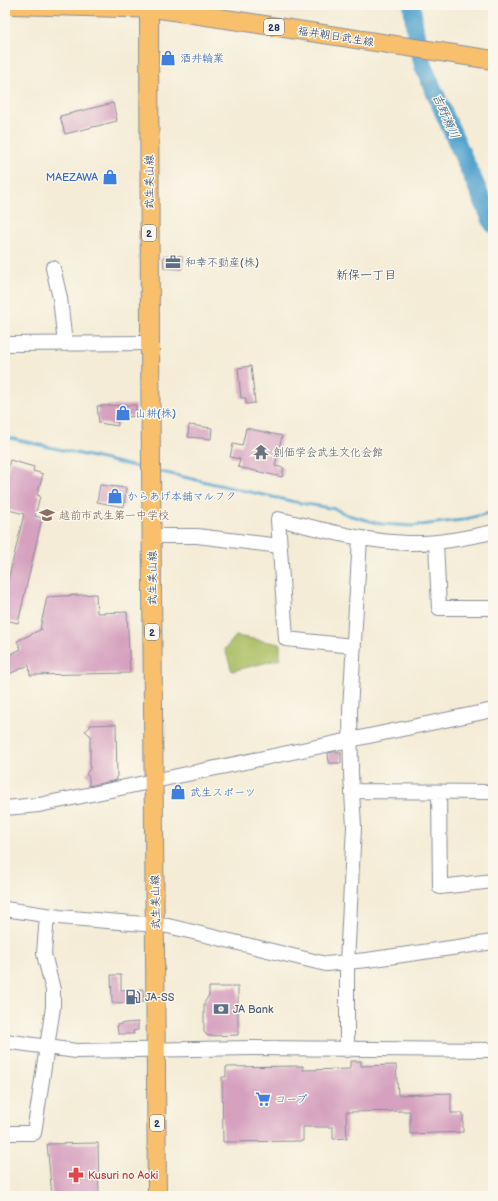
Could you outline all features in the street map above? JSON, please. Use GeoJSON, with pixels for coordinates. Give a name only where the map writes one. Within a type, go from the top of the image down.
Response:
{"type":"FeatureCollection","features":[{"type":"Feature","properties":{"kind":"main road","name":"福井朝日武生線"},"geometry":{"type":"LineString","coordinates":[[11,5],[149,7],[493,60]]}},
{"type":"Feature","properties":{"kind":"main road","name":"武生美山線"},"geometry":{"type":"LineString","coordinates":[[149,7],[150,343],[153,782],[157,1049],[157,1196]]}},
{"type":"Feature","properties":{"kind":"street"},"geometry":{"type":"LineString","coordinates":[[53,268],[60,298],[65,344]]}},
{"type":"Feature","properties":{"kind":"street"},"geometry":{"type":"LineString","coordinates":[[5,344],[150,343]]}},
{"type":"Feature","properties":{"kind":"street"},"geometry":{"type":"LineString","coordinates":[[353,646],[286,639],[278,519],[360,538],[408,543],[458,540],[493,532]]}},
{"type":"Feature","properties":{"kind":"street"},"geometry":{"type":"LineString","coordinates":[[152,536],[197,536],[280,546]]}},
{"type":"Feature","properties":{"kind":"street"},"geometry":{"type":"LineString","coordinates":[[347,1050],[347,962],[354,847],[350,710],[360,538]]}},
{"type":"Feature","properties":{"kind":"street"},"geometry":{"type":"LineString","coordinates":[[436,542],[439,608],[493,608]]}},
{"type":"Feature","properties":{"kind":"street"},"geometry":{"type":"LineString","coordinates":[[5,808],[39,805],[493,710]]}},
{"type":"Feature","properties":{"kind":"street"},"geometry":{"type":"LineString","coordinates":[[352,792],[493,792]]}},
{"type":"Feature","properties":{"kind":"street"},"geometry":{"type":"LineString","coordinates":[[439,792],[440,887],[493,881]]}},
{"type":"Feature","properties":{"kind":"street"},"geometry":{"type":"LineString","coordinates":[[5,909],[47,915],[155,925],[326,964],[493,942]]}},
{"type":"Feature","properties":{"kind":"street"},"geometry":{"type":"LineString","coordinates":[[5,1133],[34,1134],[53,1007],[53,990],[44,954],[47,915]]}},
{"type":"Feature","properties":{"kind":"street"},"geometry":{"type":"LineString","coordinates":[[5,1041],[76,1051],[252,1048],[347,1050],[493,1050]]}},
{"type":"Feature","properties":{"kind":"green space"},"geometry":{"type":"Polygon","coordinates":[[[236,636],[280,644],[280,659],[232,671],[225,649],[236,636]]]}},
{"type":"Feature","properties":{"kind":"building"},"geometry":{"type":"Polygon","coordinates":[[[113,103],[117,121],[65,134],[60,116],[113,103]]]}},
{"type":"Feature","properties":{"kind":"building"},"geometry":{"type":"Polygon","coordinates":[[[182,256],[182,269],[164,268],[163,257],[182,256]]]}},
{"type":"Feature","properties":{"kind":"building"},"geometry":{"type":"Polygon","coordinates":[[[251,366],[255,403],[246,404],[246,398],[241,398],[238,368],[251,366]]]}},
{"type":"Feature","properties":{"kind":"building"},"geometry":{"type":"Polygon","coordinates":[[[136,405],[136,416],[117,418],[118,426],[99,423],[97,406],[136,405]]]}},
{"type":"Feature","properties":{"kind":"building"},"geometry":{"type":"Polygon","coordinates":[[[189,425],[212,428],[211,439],[188,437],[189,425]]]}},
{"type":"Feature","properties":{"kind":"building"},"geometry":{"type":"Polygon","coordinates":[[[246,428],[282,436],[275,466],[284,468],[282,477],[238,467],[240,459],[230,457],[233,444],[242,446],[246,428]]]}},
{"type":"Feature","properties":{"kind":"building","name":"越前市武生第一中学校"},"geometry":{"type":"Polygon","coordinates":[[[10,460],[34,467],[33,471],[43,474],[37,495],[40,496],[35,516],[42,518],[18,623],[5,620],[5,580],[8,581],[24,514],[5,509],[5,480],[10,460]]]}},
{"type":"Feature","properties":{"kind":"building"},"geometry":{"type":"Polygon","coordinates":[[[100,485],[126,488],[124,507],[97,502],[100,485]]]}},
{"type":"Feature","properties":{"kind":"building"},"geometry":{"type":"Polygon","coordinates":[[[96,594],[97,613],[127,612],[130,673],[30,675],[29,665],[5,676],[5,657],[21,649],[17,641],[42,629],[40,629],[47,597],[96,594]]]}},
{"type":"Feature","properties":{"kind":"building"},"geometry":{"type":"Polygon","coordinates":[[[116,724],[117,780],[89,786],[89,777],[86,774],[90,769],[90,735],[85,731],[90,727],[90,725],[116,724]]]}},
{"type":"Feature","properties":{"kind":"building"},"geometry":{"type":"Polygon","coordinates":[[[341,752],[341,763],[329,763],[328,753],[341,752]]]}},
{"type":"Feature","properties":{"kind":"building"},"geometry":{"type":"Polygon","coordinates":[[[111,975],[121,975],[121,990],[143,989],[144,1002],[112,1003],[111,975]]]}},
{"type":"Feature","properties":{"kind":"building"},"geometry":{"type":"Polygon","coordinates":[[[209,987],[238,987],[238,1035],[208,1036],[204,1032],[204,1003],[209,995],[209,987]]]}},
{"type":"Feature","properties":{"kind":"building"},"geometry":{"type":"Polygon","coordinates":[[[138,1022],[138,1030],[133,1031],[134,1034],[118,1034],[117,1025],[138,1022]]]}},
{"type":"Feature","properties":{"kind":"building"},"geometry":{"type":"Polygon","coordinates":[[[350,1061],[361,1061],[361,1066],[396,1065],[398,1095],[451,1093],[451,1113],[463,1113],[463,1132],[410,1134],[410,1111],[346,1112],[347,1138],[333,1139],[333,1127],[303,1127],[303,1141],[223,1142],[222,1077],[226,1077],[226,1067],[303,1066],[303,1070],[350,1069],[350,1061]]]}},
{"type":"Feature","properties":{"kind":"building"},"geometry":{"type":"Polygon","coordinates":[[[98,1143],[99,1196],[52,1196],[47,1144],[98,1143]]]}},
{"type":"Feature","properties":{"kind":"waterway","name":"吉野瀬川"},"geometry":{"type":"LineString","coordinates":[[412,5],[415,31],[423,66],[493,224]]}},
{"type":"Feature","properties":{"kind":"waterway"},"geometry":{"type":"LineString","coordinates":[[5,437],[146,469]]}},
{"type":"Feature","properties":{"kind":"waterway"},"geometry":{"type":"LineString","coordinates":[[157,471],[295,502],[335,509],[348,515],[381,524],[412,526],[462,520],[493,512]]}},
{"type":"Feature","properties":{"kind":"place","name":"酒井輪業"},"geometry":{"type":"Point","coordinates":[168,58]}},
{"type":"Feature","properties":{"kind":"place","name":"MAEZAWA"},"geometry":{"type":"Point","coordinates":[110,177]}},
{"type":"Feature","properties":{"kind":"place","name":"和幸不動産(株)"},"geometry":{"type":"Point","coordinates":[173,262]}},
{"type":"Feature","properties":{"kind":"place","name":"山耕(株)"},"geometry":{"type":"Point","coordinates":[123,413]}},
{"type":"Feature","properties":{"kind":"place","name":"創価学会武生文化会館"},"geometry":{"type":"Point","coordinates":[261,452]}},
{"type":"Feature","properties":{"kind":"place","name":"からあげ本舗マルフク"},"geometry":{"type":"Point","coordinates":[115,496]}},
{"type":"Feature","properties":{"kind":"place","name":"越前市武生第一中学校"},"geometry":{"type":"Point","coordinates":[47,515]}},
{"type":"Feature","properties":{"kind":"place","name":"武生スポーツ"},"geometry":{"type":"Point","coordinates":[178,792]}},
{"type":"Feature","properties":{"kind":"place","name":"JA-SS"},"geometry":{"type":"Point","coordinates":[133,997]}},
{"type":"Feature","properties":{"kind":"place","name":"JA Bank"},"geometry":{"type":"Point","coordinates":[221,1009]}},
{"type":"Feature","properties":{"kind":"place","name":"コープ"},"geometry":{"type":"Point","coordinates":[263,1099]}},
{"type":"Feature","properties":{"kind":"place","name":"Kusuri no Aoki"},"geometry":{"type":"Point","coordinates":[76,1175]}},
{"type":"Feature","properties":{"kind":"district","name":"新保一丁目"},"geometry":{"type":"Point","coordinates":[366,275]}}]}
